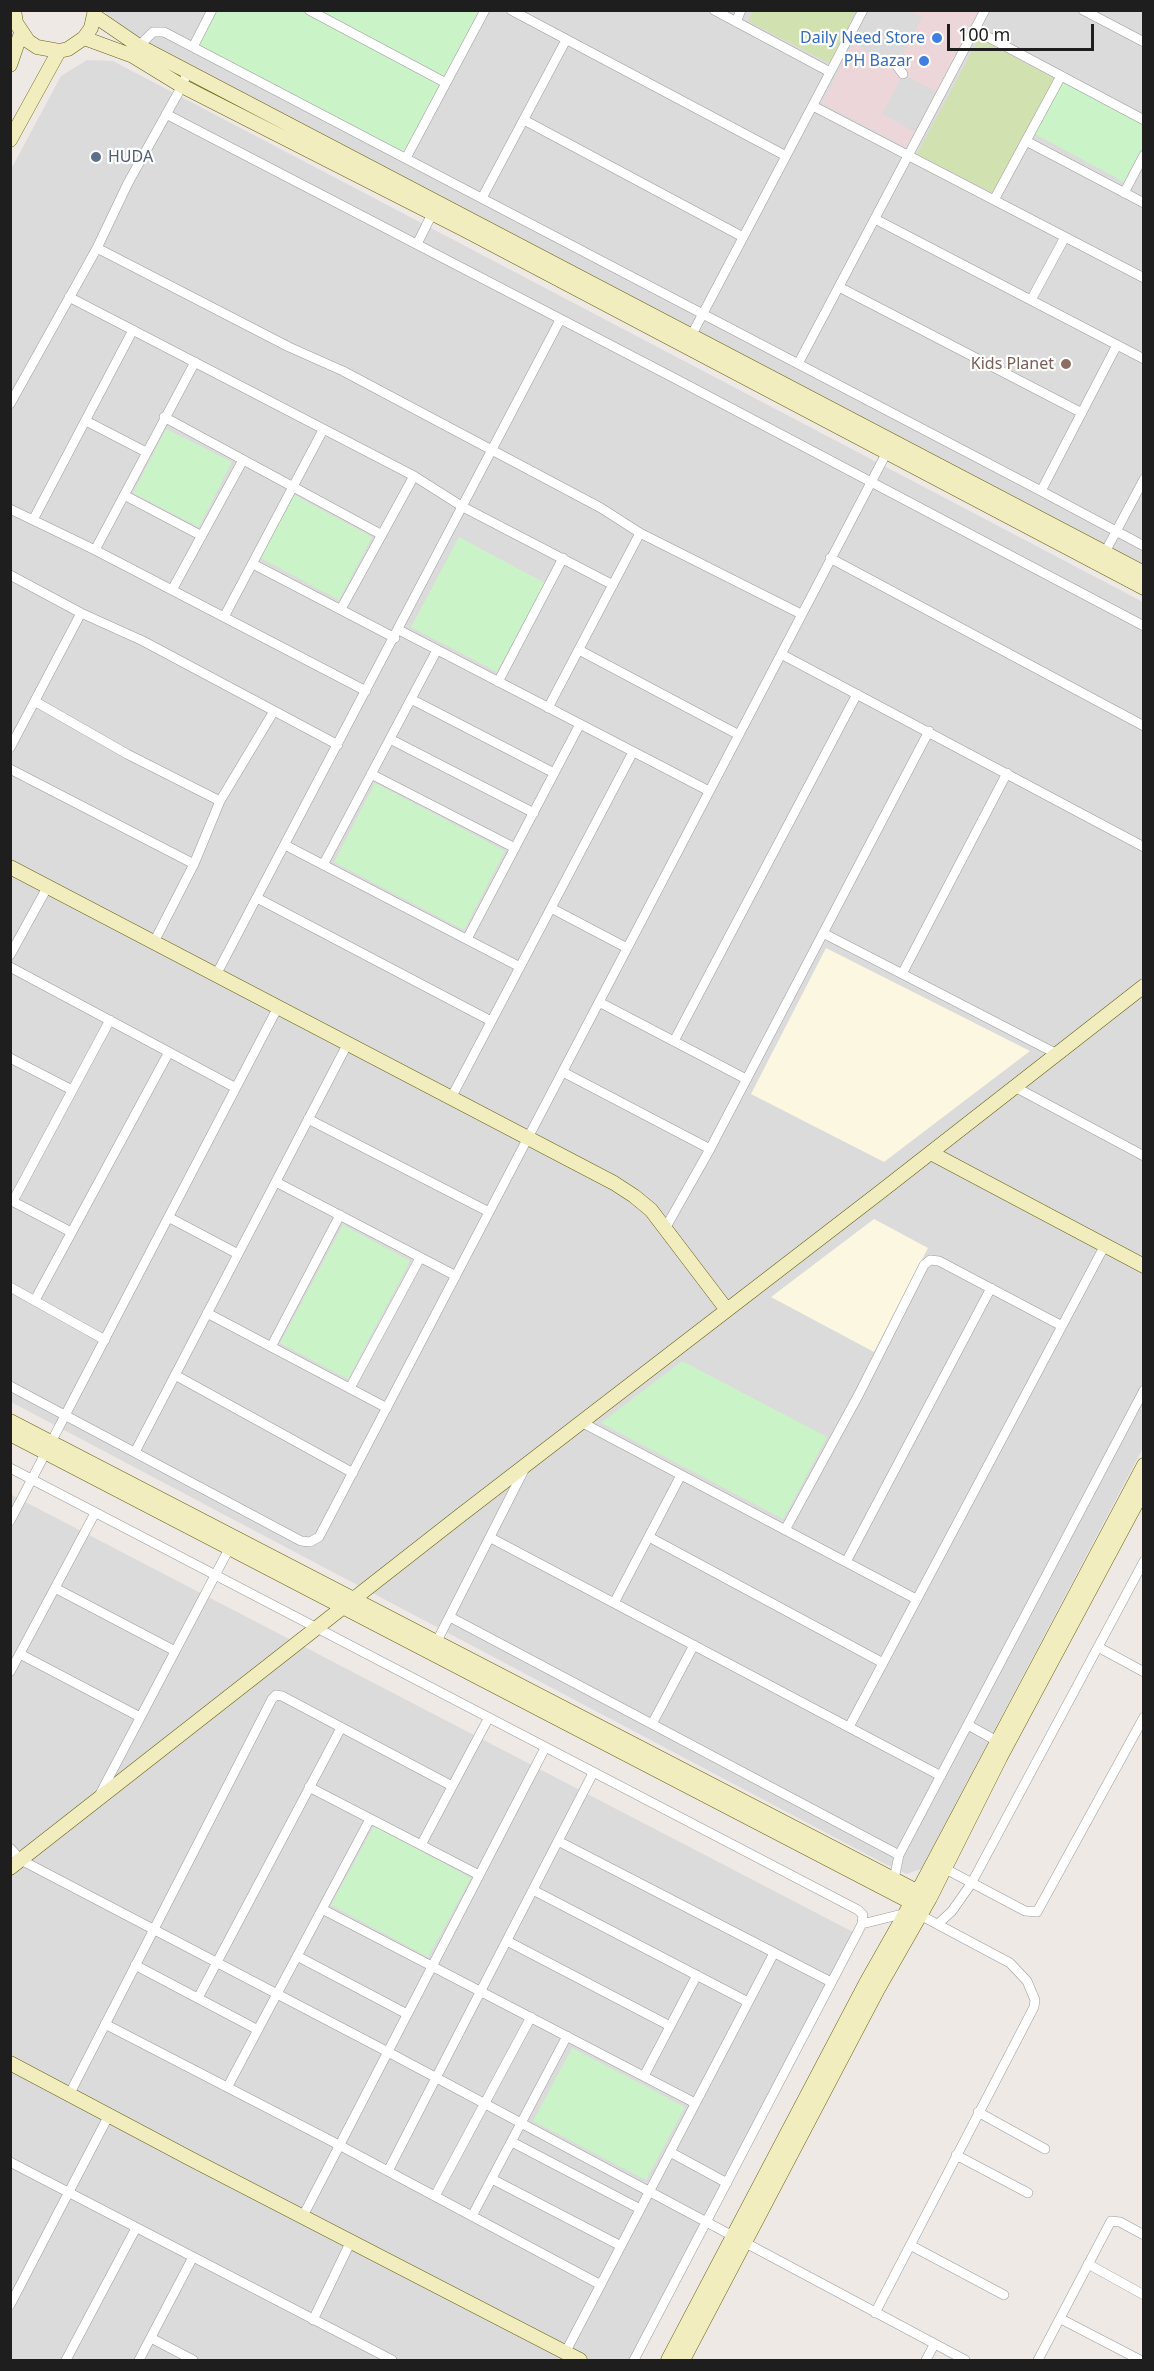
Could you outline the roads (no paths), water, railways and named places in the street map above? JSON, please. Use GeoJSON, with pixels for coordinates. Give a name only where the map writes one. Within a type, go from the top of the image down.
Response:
{"type":"FeatureCollection","features":[{"type":"Feature","properties":{"kind":"street"},"geometry":{"type":"LineString","coordinates":[[14,10],[16,24],[21,33],[37,47],[59,51],[68,49],[84,38],[92,28],[95,13],[139,46],[188,70],[688,342],[1101,559],[1143,588]]}},
{"type":"Feature","properties":{"kind":"street"},"geometry":{"type":"LineString","coordinates":[[193,47],[212,10]]}},
{"type":"Feature","properties":{"kind":"street"},"geometry":{"type":"LineString","coordinates":[[309,10],[446,83]]}},
{"type":"Feature","properties":{"kind":"street"},"geometry":{"type":"LineString","coordinates":[[406,158],[485,10]]}},
{"type":"Feature","properties":{"kind":"street"},"geometry":{"type":"LineString","coordinates":[[714,10],[830,72]]}},
{"type":"Feature","properties":{"kind":"street"},"geometry":{"type":"LineString","coordinates":[[736,22],[741,10]]}},
{"type":"Feature","properties":{"kind":"street"},"geometry":{"type":"LineString","coordinates":[[688,342],[863,10]]}},
{"type":"Feature","properties":{"kind":"street"},"geometry":{"type":"LineString","coordinates":[[798,364],[985,10]]}},
{"type":"Feature","properties":{"kind":"street"},"geometry":{"type":"LineString","coordinates":[[1083,10],[1143,42]]}},
{"type":"Feature","properties":{"kind":"street"},"geometry":{"type":"LineString","coordinates":[[514,11],[786,156]]}},
{"type":"Feature","properties":{"kind":"street"},"geometry":{"type":"LineString","coordinates":[[975,30],[1143,120]]}},
{"type":"Feature","properties":{"kind":"street"},"geometry":{"type":"LineString","coordinates":[[139,46],[153,32],[159,31],[193,47],[1143,546]]}},
{"type":"Feature","properties":{"kind":"street"},"geometry":{"type":"LineString","coordinates":[[10,65],[21,33]]}},
{"type":"Feature","properties":{"kind":"street"},"geometry":{"type":"LineString","coordinates":[[84,38],[133,56],[182,86],[688,342]]}},
{"type":"Feature","properties":{"kind":"street"},"geometry":{"type":"LineString","coordinates":[[482,198],[567,40]]}},
{"type":"Feature","properties":{"kind":"street"},"geometry":{"type":"LineString","coordinates":[[10,140],[59,51]]}},
{"type":"Feature","properties":{"kind":"street"},"geometry":{"type":"LineString","coordinates":[[10,404],[97,248],[128,183],[182,86],[188,70]]}},
{"type":"Feature","properties":{"kind":"street"},"geometry":{"type":"LineString","coordinates":[[994,200],[1061,76]]}},
{"type":"Feature","properties":{"kind":"street"},"geometry":{"type":"LineString","coordinates":[[813,106],[1143,278]]}},
{"type":"Feature","properties":{"kind":"street"},"geometry":{"type":"LineString","coordinates":[[166,114],[1143,626]]}},
{"type":"Feature","properties":{"kind":"street"},"geometry":{"type":"LineString","coordinates":[[524,120],[743,237]]}},
{"type":"Feature","properties":{"kind":"street"},"geometry":{"type":"LineString","coordinates":[[1026,141],[1143,203]]}},
{"type":"Feature","properties":{"kind":"street"},"geometry":{"type":"LineString","coordinates":[[1124,193],[1143,156]]}},
{"type":"Feature","properties":{"kind":"street"},"geometry":{"type":"LineString","coordinates":[[417,244],[432,214]]}},
{"type":"Feature","properties":{"kind":"street"},"geometry":{"type":"LineString","coordinates":[[875,219],[1143,359]]}},
{"type":"Feature","properties":{"kind":"street"},"geometry":{"type":"LineString","coordinates":[[1031,300],[1065,237]]}},
{"type":"Feature","properties":{"kind":"street"},"geometry":{"type":"LineString","coordinates":[[97,248],[290,347],[343,371],[489,451],[601,508],[640,533],[801,614]]}},
{"type":"Feature","properties":{"kind":"street"},"geometry":{"type":"LineString","coordinates":[[839,287],[1082,413]]}},
{"type":"Feature","properties":{"kind":"street"},"geometry":{"type":"LineString","coordinates":[[69,297],[414,476],[463,507],[613,585]]}},
{"type":"Feature","properties":{"kind":"street"},"geometry":{"type":"LineString","coordinates":[[216,975],[397,634],[463,507],[489,451],[560,320]]}},
{"type":"Feature","properties":{"kind":"street"},"geometry":{"type":"LineString","coordinates":[[33,520],[133,330]]}},
{"type":"Feature","properties":{"kind":"street"},"geometry":{"type":"LineString","coordinates":[[1041,491],[1117,345]]}},
{"type":"Feature","properties":{"kind":"street"},"geometry":{"type":"LineString","coordinates":[[95,549],[195,362]]}},
{"type":"Feature","properties":{"kind":"street"},"geometry":{"type":"LineString","coordinates":[[164,417],[382,535]]}},
{"type":"Feature","properties":{"kind":"street"},"geometry":{"type":"LineString","coordinates":[[86,422],[146,452]]}},
{"type":"Feature","properties":{"kind":"street"},"geometry":{"type":"LineString","coordinates":[[224,617],[322,430]]}},
{"type":"Feature","properties":{"kind":"street"},"geometry":{"type":"LineString","coordinates":[[10,1386],[301,1541],[310,1542],[319,1537],[889,447]]}},
{"type":"Feature","properties":{"kind":"street"},"geometry":{"type":"LineString","coordinates":[[172,590],[243,460]]}},
{"type":"Feature","properties":{"kind":"street"},"geometry":{"type":"LineString","coordinates":[[341,609],[414,476]]}},
{"type":"Feature","properties":{"kind":"street"},"geometry":{"type":"LineString","coordinates":[[1101,559],[1143,479]]}},
{"type":"Feature","properties":{"kind":"street"},"geometry":{"type":"LineString","coordinates":[[124,495],[202,536]]}},
{"type":"Feature","properties":{"kind":"street"},"geometry":{"type":"LineString","coordinates":[[10,509],[95,549],[366,691]]}},
{"type":"Feature","properties":{"kind":"street"},"geometry":{"type":"LineString","coordinates":[[548,708],[640,533]]}},
{"type":"Feature","properties":{"kind":"street"},"geometry":{"type":"LineString","coordinates":[[498,682],[563,558]]}},
{"type":"Feature","properties":{"kind":"street"},"geometry":{"type":"LineString","coordinates":[[830,558],[1143,726]]}},
{"type":"Feature","properties":{"kind":"street"},"geometry":{"type":"LineString","coordinates":[[1101,559],[1143,573]]}},
{"type":"Feature","properties":{"kind":"street"},"geometry":{"type":"LineString","coordinates":[[253,564],[341,609],[437,650],[709,791]]}},
{"type":"Feature","properties":{"kind":"street"},"geometry":{"type":"LineString","coordinates":[[11,577],[81,613],[143,641],[338,745]]}},
{"type":"Feature","properties":{"kind":"street"},"geometry":{"type":"LineString","coordinates":[[10,748],[81,613]]}},
{"type":"Feature","properties":{"kind":"street"},"geometry":{"type":"LineString","coordinates":[[323,865],[437,650]]}},
{"type":"Feature","properties":{"kind":"street"},"geometry":{"type":"LineString","coordinates":[[579,650],[739,735]]}},
{"type":"Feature","properties":{"kind":"street"},"geometry":{"type":"LineString","coordinates":[[781,654],[929,731],[1143,848]]}},
{"type":"Feature","properties":{"kind":"street"},"geometry":{"type":"LineString","coordinates":[[674,1041],[857,694]]}},
{"type":"Feature","properties":{"kind":"street"},"geometry":{"type":"LineString","coordinates":[[411,699],[554,773]]}},
{"type":"Feature","properties":{"kind":"street"},"geometry":{"type":"LineString","coordinates":[[36,702],[127,754],[220,801]]}},
{"type":"Feature","properties":{"kind":"street"},"geometry":{"type":"LineString","coordinates":[[154,942],[194,864],[220,801],[274,711]]}},
{"type":"Feature","properties":{"kind":"street"},"geometry":{"type":"LineString","coordinates":[[467,939],[580,724]]}},
{"type":"Feature","properties":{"kind":"street"},"geometry":{"type":"LineString","coordinates":[[666,1227],[710,1149],[929,731]]}},
{"type":"Feature","properties":{"kind":"street"},"geometry":{"type":"LineString","coordinates":[[390,738],[534,813]]}},
{"type":"Feature","properties":{"kind":"street"},"geometry":{"type":"LineString","coordinates":[[451,1098],[633,752]]}},
{"type":"Feature","properties":{"kind":"street"},"geometry":{"type":"LineString","coordinates":[[10,769],[194,864]]}},
{"type":"Feature","properties":{"kind":"street"},"geometry":{"type":"LineString","coordinates":[[902,974],[1007,773]]}},
{"type":"Feature","properties":{"kind":"street"},"geometry":{"type":"LineString","coordinates":[[371,774],[515,848]]}},
{"type":"Feature","properties":{"kind":"street"},"geometry":{"type":"LineString","coordinates":[[285,845],[520,967]]}},
{"type":"Feature","properties":{"kind":"street"},"geometry":{"type":"LineString","coordinates":[[10,867],[348,1043],[634,1196],[666,1227],[728,1310]]}},
{"type":"Feature","properties":{"kind":"street"},"geometry":{"type":"LineString","coordinates":[[10,955],[48,886]]}},
{"type":"Feature","properties":{"kind":"street"},"geometry":{"type":"LineString","coordinates":[[257,898],[491,1021]]}},
{"type":"Feature","properties":{"kind":"street"},"geometry":{"type":"LineString","coordinates":[[551,908],[627,948]]}},
{"type":"Feature","properties":{"kind":"street"},"geometry":{"type":"LineString","coordinates":[[823,933],[1057,1054]]}},
{"type":"Feature","properties":{"kind":"street"},"geometry":{"type":"LineString","coordinates":[[10,967],[236,1088]]}},
{"type":"Feature","properties":{"kind":"street"},"geometry":{"type":"LineString","coordinates":[[16,1864],[1143,986]]}},
{"type":"Feature","properties":{"kind":"street"},"geometry":{"type":"LineString","coordinates":[[599,1002],[746,1079]]}},
{"type":"Feature","properties":{"kind":"street"},"geometry":{"type":"LineString","coordinates":[[10,1521],[278,1007]]}},
{"type":"Feature","properties":{"kind":"street"},"geometry":{"type":"LineString","coordinates":[[71,1232],[12,1201],[110,1020]]}},
{"type":"Feature","properties":{"kind":"street"},"geometry":{"type":"LineString","coordinates":[[135,1452],[348,1043]]}},
{"type":"Feature","properties":{"kind":"street"},"geometry":{"type":"LineString","coordinates":[[35,1300],[169,1052]]}},
{"type":"Feature","properties":{"kind":"street"},"geometry":{"type":"LineString","coordinates":[[10,1058],[72,1090]]}},
{"type":"Feature","properties":{"kind":"street"},"geometry":{"type":"LineString","coordinates":[[563,1072],[710,1149]]}},
{"type":"Feature","properties":{"kind":"street"},"geometry":{"type":"LineString","coordinates":[[1015,1087],[1143,1156]]}},
{"type":"Feature","properties":{"kind":"street"},"geometry":{"type":"LineString","coordinates":[[308,1119],[489,1212]]}},
{"type":"Feature","properties":{"kind":"street"},"geometry":{"type":"LineString","coordinates":[[931,1153],[1143,1266]]}},
{"type":"Feature","properties":{"kind":"street"},"geometry":{"type":"LineString","coordinates":[[276,1182],[456,1276]]}},
{"type":"Feature","properties":{"kind":"street"},"geometry":{"type":"LineString","coordinates":[[271,1347],[340,1215]]}},
{"type":"Feature","properties":{"kind":"street"},"geometry":{"type":"LineString","coordinates":[[170,1218],[238,1254]]}},
{"type":"Feature","properties":{"kind":"street"},"geometry":{"type":"LineString","coordinates":[[849,1727],[1105,1245]]}},
{"type":"Feature","properties":{"kind":"street"},"geometry":{"type":"LineString","coordinates":[[350,1388],[420,1258]]}},
{"type":"Feature","properties":{"kind":"street"},"geometry":{"type":"LineString","coordinates":[[785,1530],[859,1394],[924,1265],[930,1260],[939,1261],[1062,1326]]}},
{"type":"Feature","properties":{"kind":"street"},"geometry":{"type":"LineString","coordinates":[[10,1287],[105,1340]]}},
{"type":"Feature","properties":{"kind":"street"},"geometry":{"type":"LineString","coordinates":[[846,1562],[991,1288]]}},
{"type":"Feature","properties":{"kind":"street"},"geometry":{"type":"LineString","coordinates":[[207,1313],[387,1408]]}},
{"type":"Feature","properties":{"kind":"street"},"geometry":{"type":"LineString","coordinates":[[175,1375],[353,1473]]}},
{"type":"Feature","properties":{"kind":"street"},"geometry":{"type":"LineString","coordinates":[[894,1880],[899,1855],[1143,1390]]}},
{"type":"Feature","properties":{"kind":"street"},"geometry":{"type":"LineString","coordinates":[[10,1421],[49,1448],[918,1905]]}},
{"type":"Feature","properties":{"kind":"street"},"geometry":{"type":"LineString","coordinates":[[581,1422],[916,1599]]}},
{"type":"Feature","properties":{"kind":"street"},"geometry":{"type":"LineString","coordinates":[[10,1434],[49,1448]]}},
{"type":"Feature","properties":{"kind":"street"},"geometry":{"type":"LineString","coordinates":[[436,1643],[528,1464]]}},
{"type":"Feature","properties":{"kind":"street"},"geometry":{"type":"LineString","coordinates":[[939,1866],[997,1741],[1143,1464]]}},
{"type":"Feature","properties":{"kind":"street"},"geometry":{"type":"LineString","coordinates":[[10,1468],[858,1910],[863,1915],[862,1924],[634,2361]]}},
{"type":"Feature","properties":{"kind":"street"},"geometry":{"type":"LineString","coordinates":[[614,1603],[681,1475]]}},
{"type":"Feature","properties":{"kind":"street"},"geometry":{"type":"LineString","coordinates":[[683,2361],[739,2240],[866,1983],[918,1905],[1006,1748],[1143,1489]]}},
{"type":"Feature","properties":{"kind":"street"},"geometry":{"type":"LineString","coordinates":[[10,1672],[95,1513]]}},
{"type":"Feature","properties":{"kind":"street"},"geometry":{"type":"LineString","coordinates":[[491,1538],[941,1776]]}},
{"type":"Feature","properties":{"kind":"street"},"geometry":{"type":"LineString","coordinates":[[649,1538],[883,1663]]}},
{"type":"Feature","properties":{"kind":"street"},"geometry":{"type":"LineString","coordinates":[[97,1801],[232,1543]]}},
{"type":"Feature","properties":{"kind":"street"},"geometry":{"type":"LineString","coordinates":[[938,1924],[952,1911],[971,1884],[1143,1561]]}},
{"type":"Feature","properties":{"kind":"street"},"geometry":{"type":"LineString","coordinates":[[55,1588],[175,1651]]}},
{"type":"Feature","properties":{"kind":"street"},"geometry":{"type":"LineString","coordinates":[[450,1617],[899,1855]]}},
{"type":"Feature","properties":{"kind":"street"},"geometry":{"type":"LineString","coordinates":[[416,1640],[436,1643],[894,1880],[938,1924],[1010,1963],[1027,1981],[1035,2000],[1034,2007],[875,2313]]}},
{"type":"Feature","properties":{"kind":"street"},"geometry":{"type":"LineString","coordinates":[[652,1724],[694,1645]]}},
{"type":"Feature","properties":{"kind":"street"},"geometry":{"type":"LineString","coordinates":[[1098,1647],[1143,1672]]}},
{"type":"Feature","properties":{"kind":"street"},"geometry":{"type":"LineString","coordinates":[[20,1654],[140,1717]]}},
{"type":"Feature","properties":{"kind":"street"},"geometry":{"type":"LineString","coordinates":[[70,2093],[276,1695],[282,1696],[452,1786]]}},
{"type":"Feature","properties":{"kind":"street"},"geometry":{"type":"LineString","coordinates":[[939,1866],[1025,1911],[1032,1913],[1041,1908],[1143,1717]]}},
{"type":"Feature","properties":{"kind":"street"},"geometry":{"type":"LineString","coordinates":[[421,1845],[488,1719]]}},
{"type":"Feature","properties":{"kind":"street"},"geometry":{"type":"LineString","coordinates":[[968,1725],[997,1741]]}},
{"type":"Feature","properties":{"kind":"street"},"geometry":{"type":"LineString","coordinates":[[198,1998],[340,1728]]}},
{"type":"Feature","properties":{"kind":"street"},"geometry":{"type":"LineString","coordinates":[[303,2216],[545,1748]]}},
{"type":"Feature","properties":{"kind":"street"},"geometry":{"type":"LineString","coordinates":[[388,2171],[594,1773]]}},
{"type":"Feature","properties":{"kind":"street"},"geometry":{"type":"LineString","coordinates":[[309,1787],[479,1875]]}},
{"type":"Feature","properties":{"kind":"street"},"geometry":{"type":"LineString","coordinates":[[228,2086],[370,1819]]}},
{"type":"Feature","properties":{"kind":"street"},"geometry":{"type":"LineString","coordinates":[[558,1841],[831,1982]]}},
{"type":"Feature","properties":{"kind":"street"},"geometry":{"type":"LineString","coordinates":[[10,1848],[16,1864],[217,1962],[965,2361]]}},
{"type":"Feature","properties":{"kind":"street"},"geometry":{"type":"LineString","coordinates":[[533,1890],[748,2002]]}},
{"type":"Feature","properties":{"kind":"street"},"geometry":{"type":"LineString","coordinates":[[862,1924],[918,1905]]}},
{"type":"Feature","properties":{"kind":"street"},"geometry":{"type":"LineString","coordinates":[[322,1910],[695,2103]]}},
{"type":"Feature","properties":{"kind":"street"},"geometry":{"type":"LineString","coordinates":[[507,1941],[670,2026]]}},
{"type":"Feature","properties":{"kind":"street"},"geometry":{"type":"LineString","coordinates":[[566,2353],[774,1953]]}},
{"type":"Feature","properties":{"kind":"street"},"geometry":{"type":"LineString","coordinates":[[297,1956],[407,2014]]}},
{"type":"Feature","properties":{"kind":"street"},"geometry":{"type":"LineString","coordinates":[[135,1965],[258,2030]]}},
{"type":"Feature","properties":{"kind":"street"},"geometry":{"type":"LineString","coordinates":[[644,2076],[697,1975]]}},
{"type":"Feature","properties":{"kind":"street"},"geometry":{"type":"LineString","coordinates":[[435,2196],[531,2018]]}},
{"type":"Feature","properties":{"kind":"street"},"geometry":{"type":"LineString","coordinates":[[105,2024],[228,2086],[601,2285]]}},
{"type":"Feature","properties":{"kind":"street"},"geometry":{"type":"LineString","coordinates":[[472,2216],[567,2036]]}},
{"type":"Feature","properties":{"kind":"street"},"geometry":{"type":"LineString","coordinates":[[10,2063],[580,2361]]}},
{"type":"Feature","properties":{"kind":"street"},"geometry":{"type":"LineString","coordinates":[[978,2112],[1045,2149]]}},
{"type":"Feature","properties":{"kind":"street"},"geometry":{"type":"LineString","coordinates":[[10,2305],[109,2115]]}},
{"type":"Feature","properties":{"kind":"street"},"geometry":{"type":"LineString","coordinates":[[512,2142],[640,2209]]}},
{"type":"Feature","properties":{"kind":"street"},"geometry":{"type":"LineString","coordinates":[[670,2152],[727,2183]]}},
{"type":"Feature","properties":{"kind":"street"},"geometry":{"type":"LineString","coordinates":[[956,2156],[1028,2193]]}},
{"type":"Feature","properties":{"kind":"street"},"geometry":{"type":"LineString","coordinates":[[10,2162],[392,2361]]}},
{"type":"Feature","properties":{"kind":"street"},"geometry":{"type":"LineString","coordinates":[[492,2179],[621,2246]]}},
{"type":"Feature","properties":{"kind":"street"},"geometry":{"type":"LineString","coordinates":[[1038,2361],[1111,2221],[1120,2222],[1143,2235]]}},
{"type":"Feature","properties":{"kind":"street"},"geometry":{"type":"LineString","coordinates":[[66,2361],[136,2228]]}},
{"type":"Feature","properties":{"kind":"street"},"geometry":{"type":"LineString","coordinates":[[668,2361],[739,2240]]}},
{"type":"Feature","properties":{"kind":"street"},"geometry":{"type":"LineString","coordinates":[[313,2320],[351,2241]]}},
{"type":"Feature","properties":{"kind":"street"},"geometry":{"type":"LineString","coordinates":[[910,2245],[1004,2295]]}},
{"type":"Feature","properties":{"kind":"street"},"geometry":{"type":"LineString","coordinates":[[140,2361],[193,2257]]}},
{"type":"Feature","properties":{"kind":"street"},"geometry":{"type":"LineString","coordinates":[[1088,2264],[1143,2295]]}},
{"type":"Feature","properties":{"kind":"street"},"geometry":{"type":"LineString","coordinates":[[1061,2319],[1140,2361]]}},
{"type":"Feature","properties":{"kind":"street"},"geometry":{"type":"LineString","coordinates":[[151,2338],[193,2361]]}},
{"type":"Feature","properties":{"kind":"street"},"geometry":{"type":"LineString","coordinates":[[926,2361],[934,2345]]}},
{"type":"Feature","properties":{"kind":"place","name":"Daily Need Store"},"geometry":{"type":"Point","coordinates":[937,38]}},
{"type":"Feature","properties":{"kind":"place","name":"PH Bazar"},"geometry":{"type":"Point","coordinates":[924,61]}},
{"type":"Feature","properties":{"kind":"place","name":"HUDA"},"geometry":{"type":"Point","coordinates":[96,157]}},
{"type":"Feature","properties":{"kind":"place","name":"Kids Planet"},"geometry":{"type":"Point","coordinates":[1066,364]}}]}
